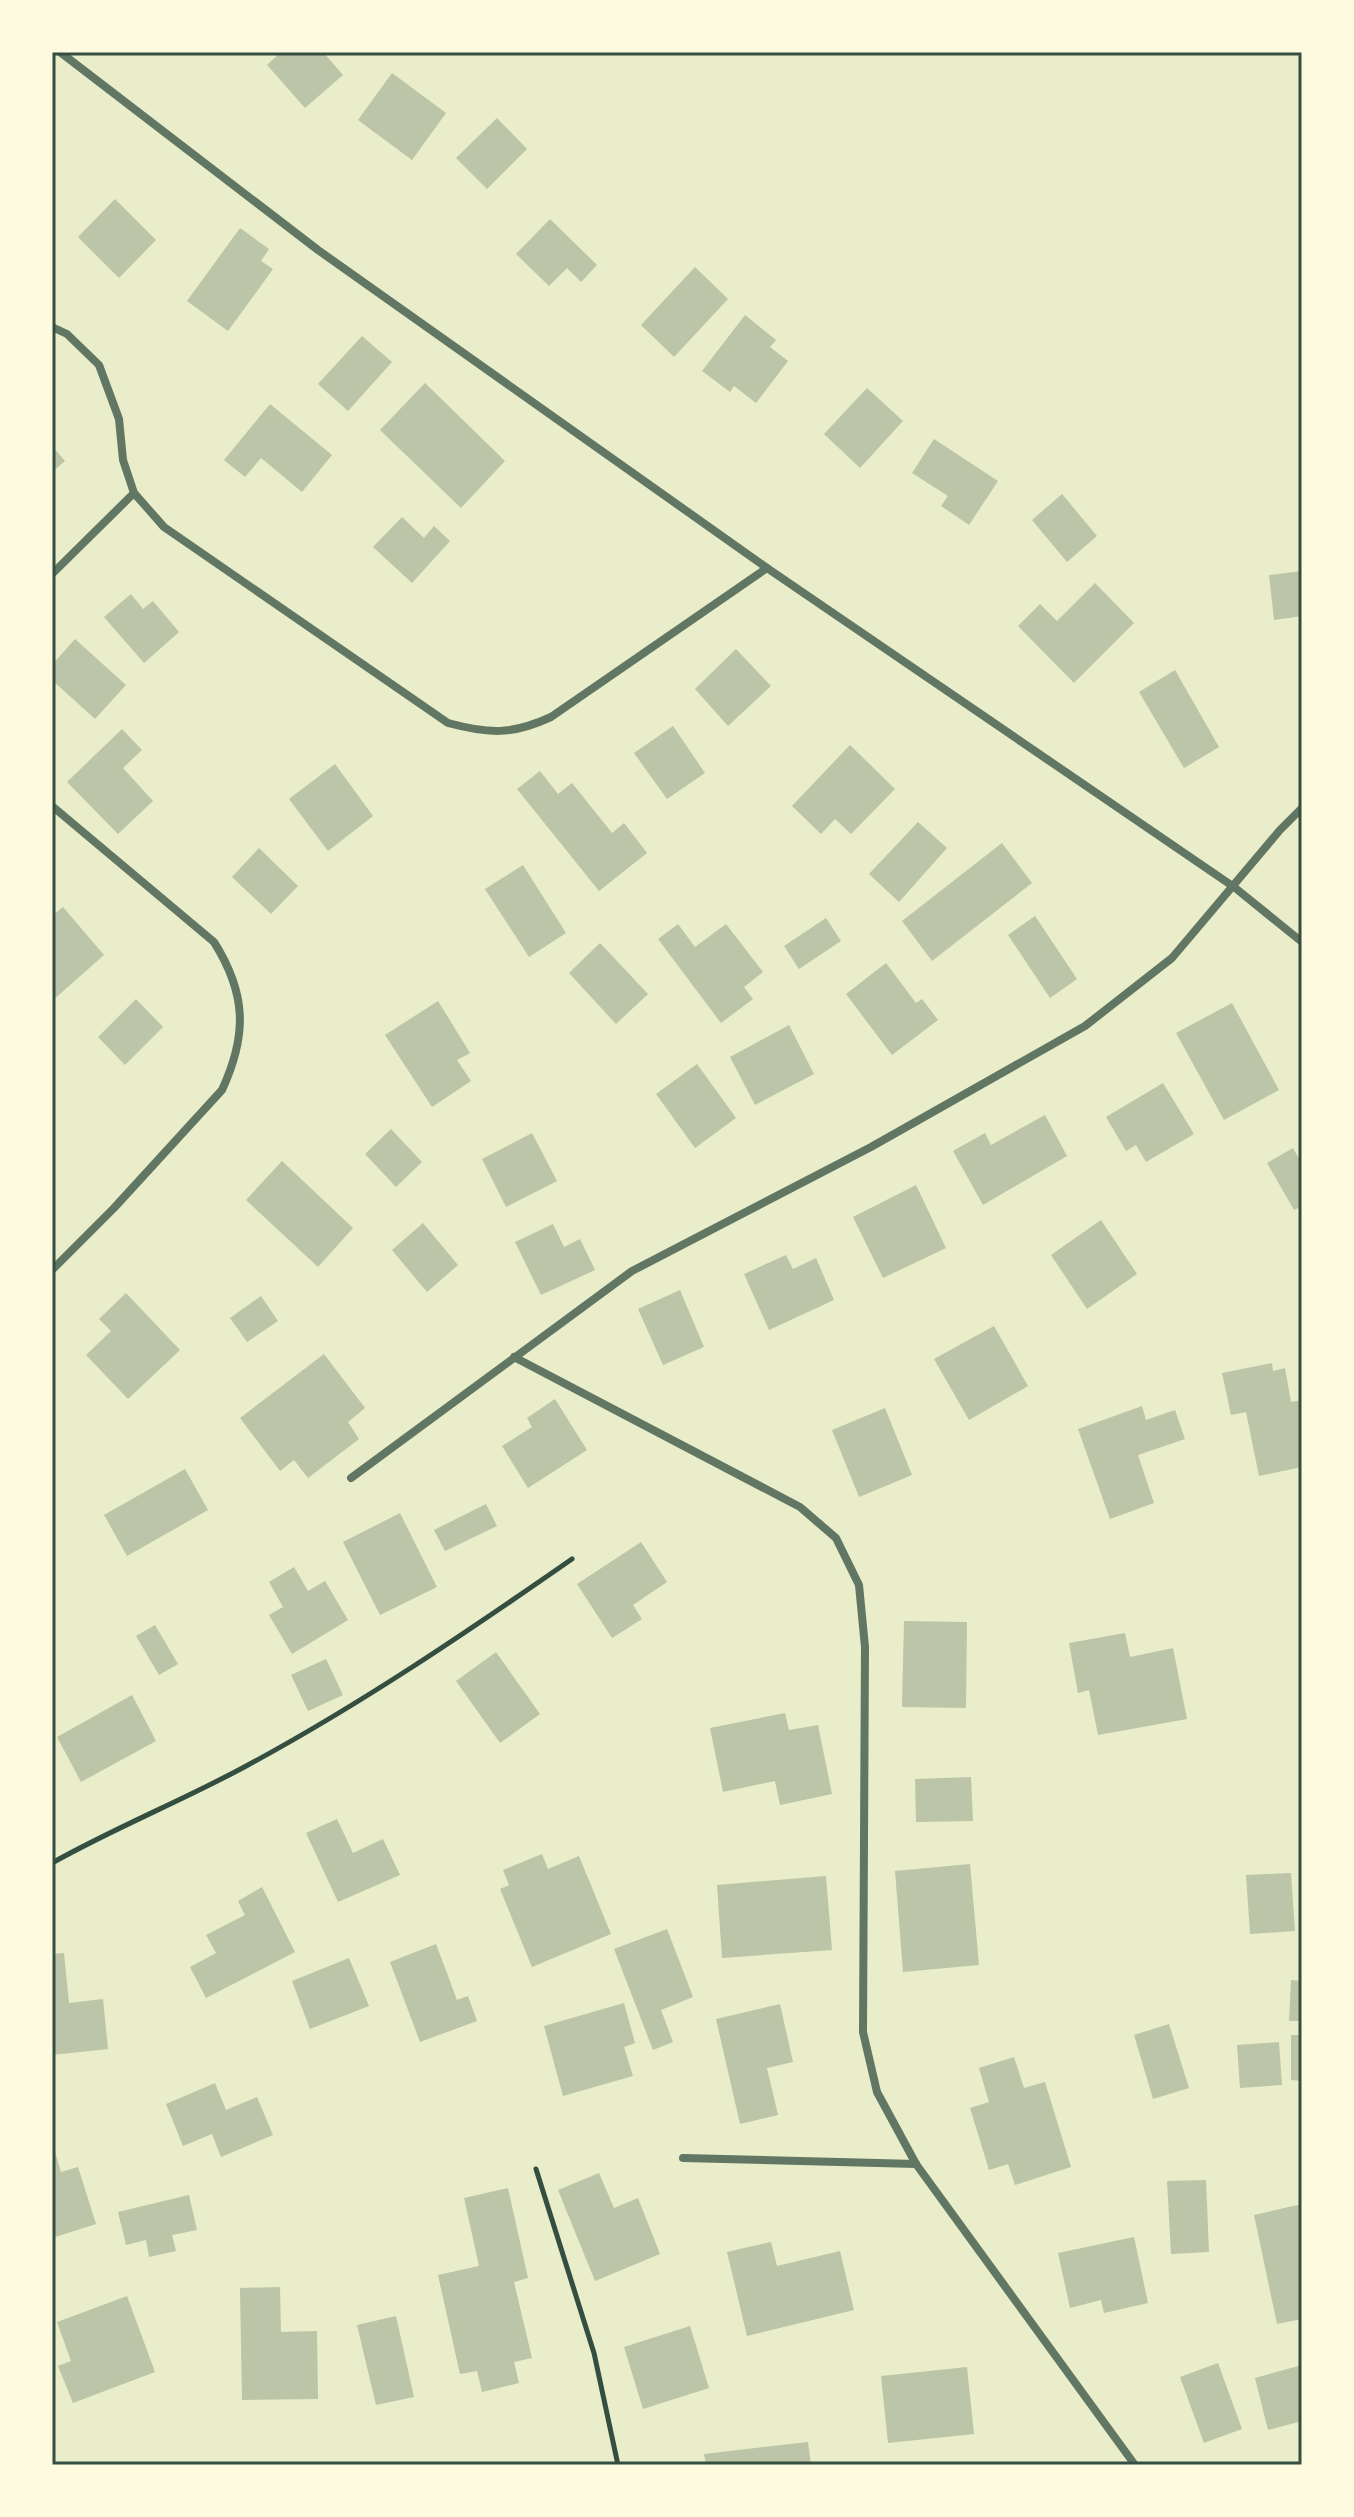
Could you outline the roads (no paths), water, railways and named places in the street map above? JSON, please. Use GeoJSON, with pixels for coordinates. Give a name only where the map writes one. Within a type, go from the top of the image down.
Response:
{"type":"FeatureCollection","features":[{"type":"Feature","properties":{"kind":"street"},"geometry":{"type":"LineString","coordinates":[[60,52],[318,250],[767,568],[1234,887],[1302,942]]}},
{"type":"Feature","properties":{"kind":"street"},"geometry":{"type":"LineString","coordinates":[[52,327],[67,334],[99,365],[119,419],[123,460],[134,493],[164,527],[448,723],[483,732],[523,729],[551,717],[767,568]]}},
{"type":"Feature","properties":{"kind":"street"},"geometry":{"type":"LineString","coordinates":[[52,574],[134,493]]}},
{"type":"Feature","properties":{"kind":"street"},"geometry":{"type":"LineString","coordinates":[[52,806],[214,942],[228,964],[237,988],[241,1013],[240,1040],[234,1065],[222,1090],[114,1208],[52,1270]]}},
{"type":"Feature","properties":{"kind":"street"},"geometry":{"type":"LineString","coordinates":[[351,1478],[632,1271],[871,1147],[1085,1026],[1172,958],[1302,808]]}},
{"type":"Feature","properties":{"kind":"street"},"geometry":{"type":"LineString","coordinates":[[514,1357],[800,1507],[836,1538],[859,1585],[865,1647],[863,2032],[877,2092],[916,2164],[1135,2465]]}},
{"type":"Feature","properties":{"kind":"street"},"geometry":{"type":"LineString","coordinates":[[683,2158],[916,2164]]}}]}
